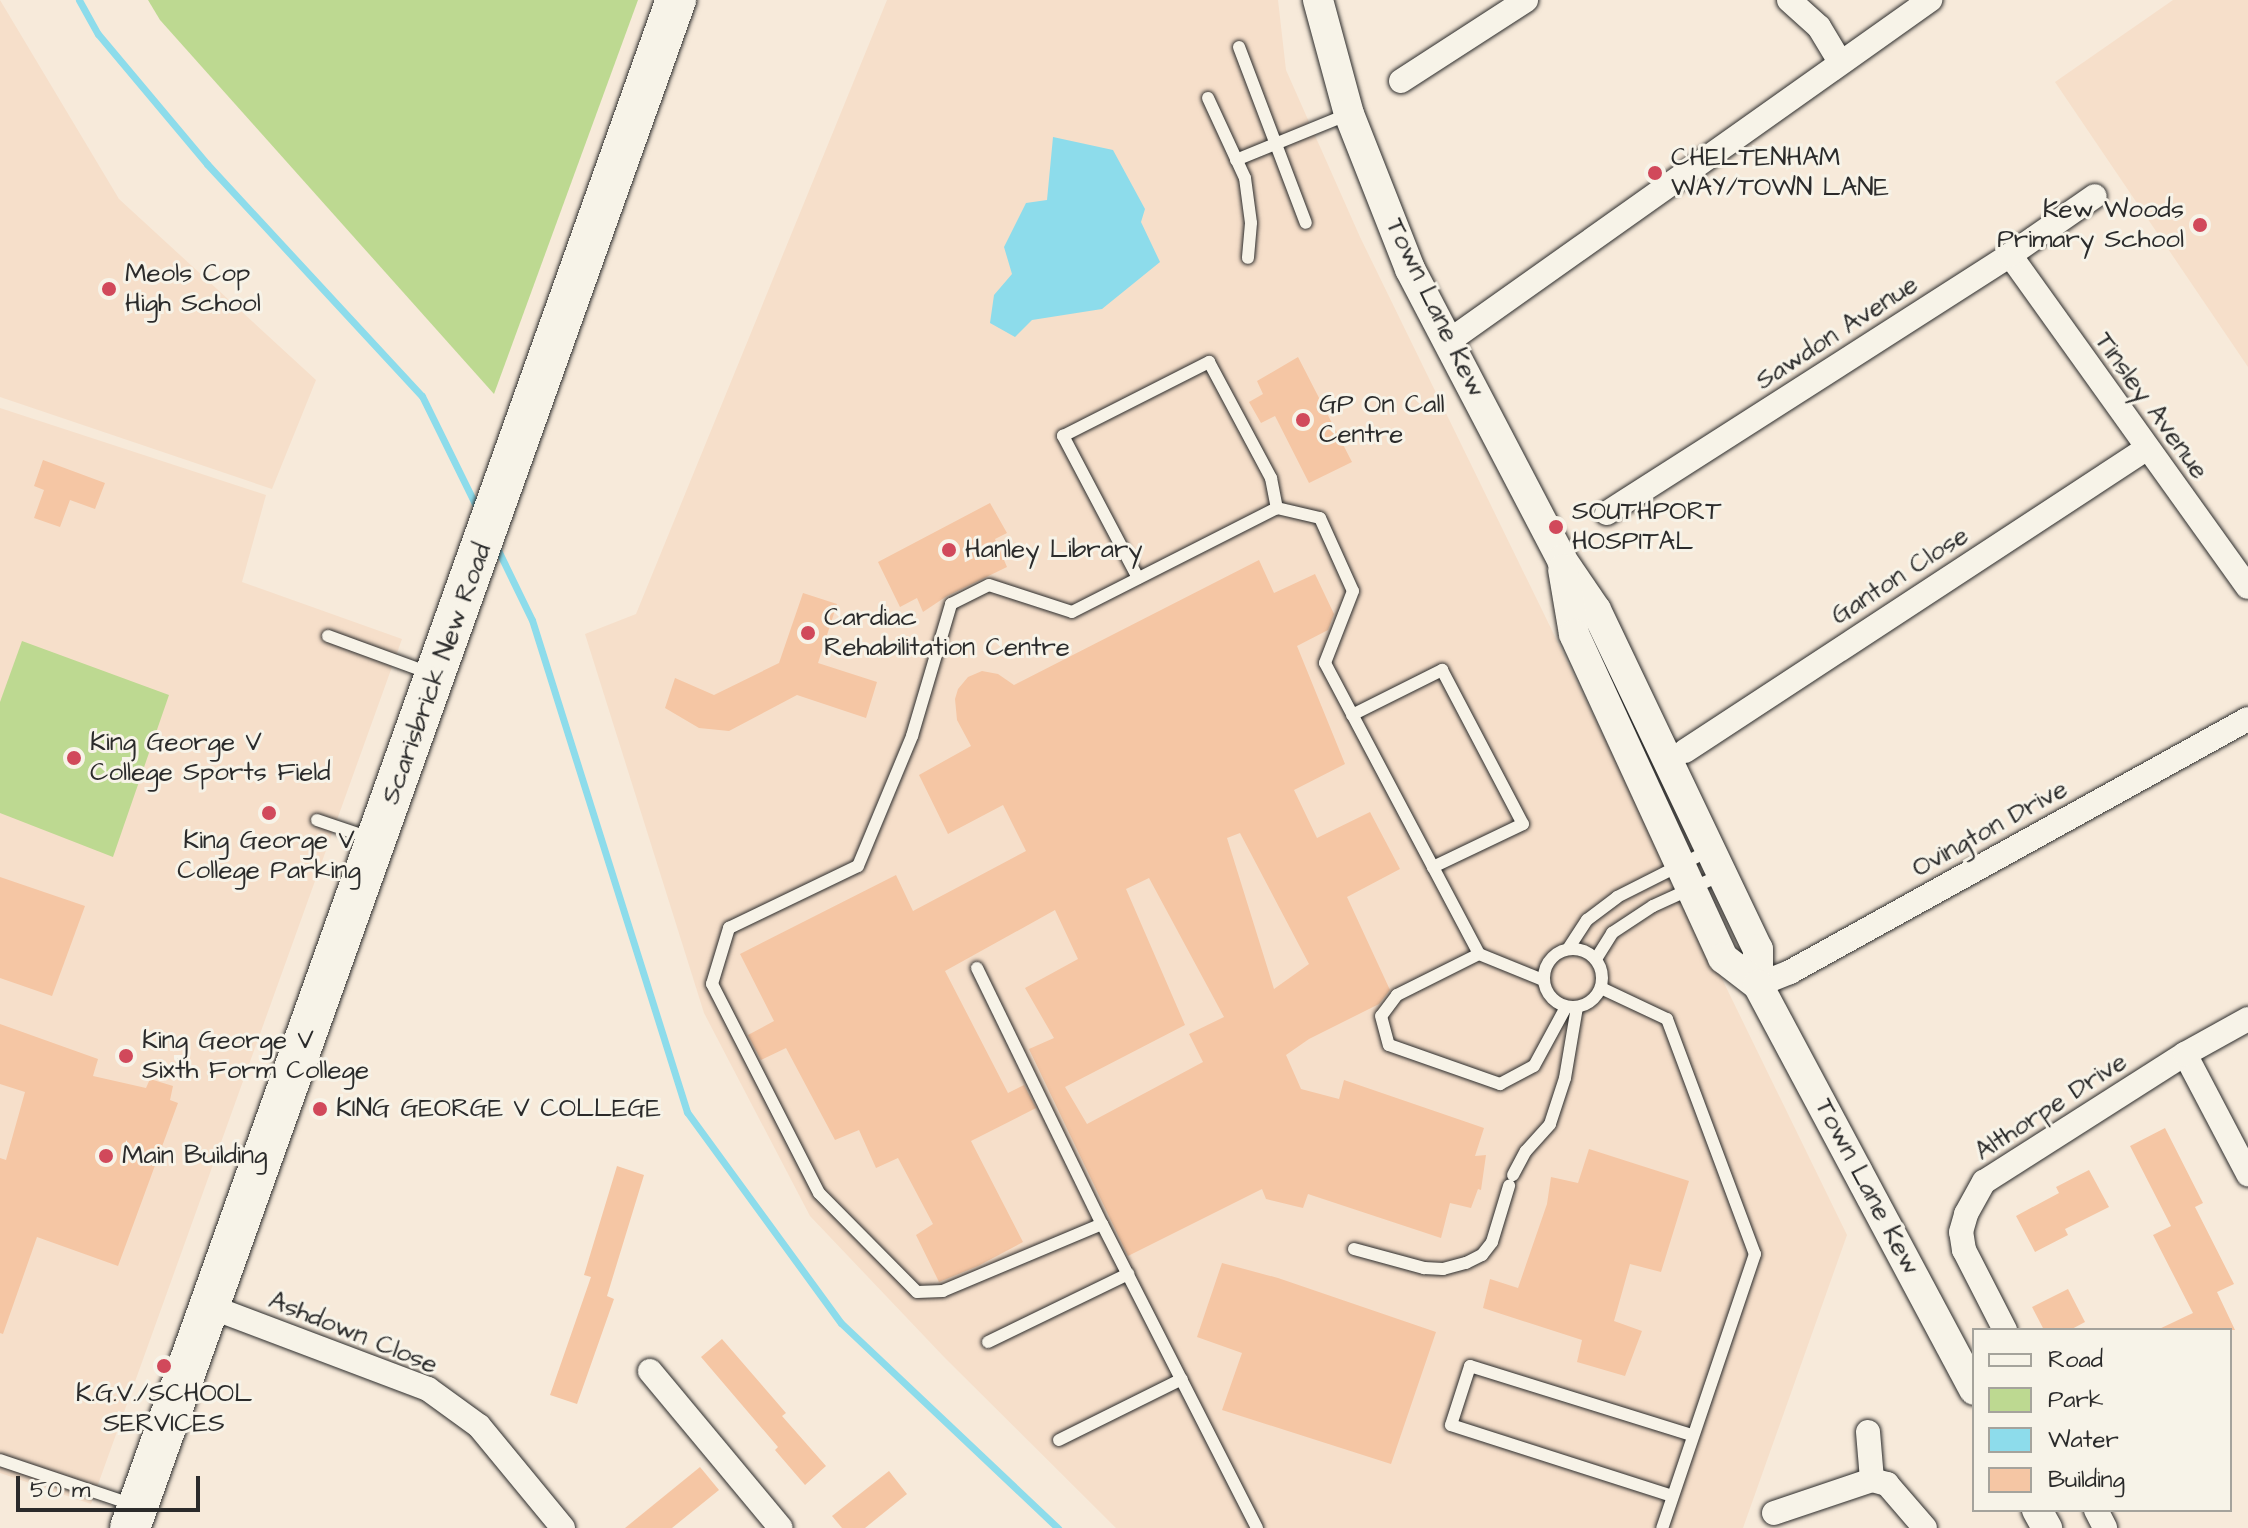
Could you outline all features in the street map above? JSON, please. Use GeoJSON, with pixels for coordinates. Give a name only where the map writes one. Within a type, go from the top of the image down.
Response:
{"type":"FeatureCollection","features":[{"type":"Feature","properties":{"kind":"highway","name":"Scarisbrick New Road"},"geometry":{"type":"LineString","coordinates":[[134,1517],[676,0]]}},
{"type":"Feature","properties":{"kind":"street","name":"Town Lane Kew"},"geometry":{"type":"LineString","coordinates":[[1318,0],[1349,114],[1410,269],[1562,560],[1596,610],[1758,949],[1758,985]]}},
{"type":"Feature","properties":{"kind":"street"},"geometry":{"type":"LineString","coordinates":[[1401,81],[1526,0]]}},
{"type":"Feature","properties":{"kind":"street"},"geometry":{"type":"LineString","coordinates":[[1789,0],[1819,27],[1840,62]]}},
{"type":"Feature","properties":{"kind":"street"},"geometry":{"type":"LineString","coordinates":[[1449,341],[1930,0]]}},
{"type":"Feature","properties":{"kind":"street","name":"Sawdon Avenue"},"geometry":{"type":"LineString","coordinates":[[1607,513],[2010,255],[2095,196]]}},
{"type":"Feature","properties":{"kind":"street","name":"Tinsley Avenue"},"geometry":{"type":"LineString","coordinates":[[2010,255],[2146,449],[2248,587]]}},
{"type":"Feature","properties":{"kind":"street","name":"Ganton Close"},"geometry":{"type":"LineString","coordinates":[[1685,751],[2146,449]]}},
{"type":"Feature","properties":{"kind":"street","name":"Town Lane Kew"},"geometry":{"type":"LineString","coordinates":[[1562,560],[1574,634],[1723,958],[1758,985],[1972,1386]]}},
{"type":"Feature","properties":{"kind":"street","name":"Ovington Drive"},"geometry":{"type":"LineString","coordinates":[[1758,985],[1790,972],[2248,719]]}},
{"type":"Feature","properties":{"kind":"street","name":"Althorpe Drive"},"geometry":{"type":"LineString","coordinates":[[2004,1328],[1964,1250],[1961,1232],[1966,1214],[1984,1182],[2185,1054],[2248,1019]]}},
{"type":"Feature","properties":{"kind":"street"},"geometry":{"type":"LineString","coordinates":[[2185,1054],[2248,1174]]}},
{"type":"Feature","properties":{"kind":"street","name":"Ashdown Close"},"geometry":{"type":"LineString","coordinates":[[211,1307],[428,1389],[479,1426],[563,1528]]}},
{"type":"Feature","properties":{"kind":"street"},"geometry":{"type":"LineString","coordinates":[[650,1371],[781,1528]]}},
{"type":"Feature","properties":{"kind":"street"},"geometry":{"type":"LineString","coordinates":[[1868,1432],[1872,1480]]}},
{"type":"Feature","properties":{"kind":"street"},"geometry":{"type":"LineString","coordinates":[[1774,1513],[1872,1480],[1887,1484],[1925,1528]]}},
{"type":"Feature","properties":{"kind":"lane"},"geometry":{"type":"LineString","coordinates":[[1239,47],[1306,223]]}},
{"type":"Feature","properties":{"kind":"lane"},"geometry":{"type":"LineString","coordinates":[[1208,98],[1245,178],[1251,223],[1248,258]]}},
{"type":"Feature","properties":{"kind":"lane"},"geometry":{"type":"LineString","coordinates":[[1236,160],[1349,114]]}},
{"type":"Feature","properties":{"kind":"lane"},"geometry":{"type":"LineString","coordinates":[[1138,578],[1063,436],[1209,362],[1271,478],[1277,508]]}},
{"type":"Feature","properties":{"kind":"lane"},"geometry":{"type":"LineString","coordinates":[[1102,1224],[943,1291],[917,1292],[819,1193],[712,984],[729,928],[858,866],[912,736],[951,604],[989,585],[1072,612],[1277,508],[1320,518],[1353,591],[1325,663],[1479,954],[1543,980]]}},
{"type":"Feature","properties":{"kind":"lane"},"geometry":{"type":"LineString","coordinates":[[328,636],[436,676]]}},
{"type":"Feature","properties":{"kind":"lane"},"geometry":{"type":"LineString","coordinates":[[1352,715],[1442,670],[1523,824],[1433,867]]}},
{"type":"Feature","properties":{"kind":"lane"},"geometry":{"type":"LineString","coordinates":[[317,820],[377,840]]}},
{"type":"Feature","properties":{"kind":"lane"},"geometry":{"type":"LineString","coordinates":[[1568,949],[1587,920],[1617,897],[1686,876],[1716,862]]}},
{"type":"Feature","properties":{"kind":"lane"},"geometry":{"type":"LineString","coordinates":[[1596,959],[1612,933],[1653,906],[1686,876],[1716,862]]}},
{"type":"Feature","properties":{"kind":"lane"},"geometry":{"type":"LineString","coordinates":[[1578,948],[1596,959],[1601,968],[1601,988],[1586,1004],[1571,1007],[1551,998],[1543,980],[1549,960],[1568,949],[1578,948]]}},
{"type":"Feature","properties":{"kind":"lane"},"geometry":{"type":"LineString","coordinates":[[1479,954],[1397,995],[1381,1016],[1389,1045],[1500,1084],[1534,1066],[1571,1007]]}},
{"type":"Feature","properties":{"kind":"lane"},"geometry":{"type":"LineString","coordinates":[[977,968],[1102,1224],[1257,1528]]}},
{"type":"Feature","properties":{"kind":"lane"},"geometry":{"type":"LineString","coordinates":[[1601,988],[1667,1019],[1755,1254],[1691,1435],[1662,1528]]}},
{"type":"Feature","properties":{"kind":"lane"},"geometry":{"type":"LineString","coordinates":[[1354,1249],[1424,1268],[1443,1269],[1482,1255],[1492,1242],[1511,1180],[1526,1151],[1550,1124],[1565,1078],[1571,1007]]}},
{"type":"Feature","properties":{"kind":"lane"},"geometry":{"type":"LineString","coordinates":[[988,1342],[1128,1274]]}},
{"type":"Feature","properties":{"kind":"lane"},"geometry":{"type":"LineString","coordinates":[[1672,1496],[1451,1425],[1470,1366],[1691,1435]]}},
{"type":"Feature","properties":{"kind":"lane"},"geometry":{"type":"LineString","coordinates":[[1059,1440],[1182,1379]]}},
{"type":"Feature","properties":{"kind":"lane"},"geometry":{"type":"LineString","coordinates":[[0,1460],[134,1517]]}},
{"type":"Feature","properties":{"kind":"shaded area","name":"Meols Cop High School"},"geometry":{"type":"Polygon","coordinates":[[[0,0],[119,199],[316,380],[272,489],[0,397],[0,0]]]}},
{"type":"Feature","properties":{"kind":"shaded area"},"geometry":{"type":"Polygon","coordinates":[[[887,0],[1278,0],[1286,70],[1360,237],[1847,1235],[1743,1528],[1116,1528],[945,1358],[810,1216],[704,1013],[585,634],[636,614],[887,0]]]}},
{"type":"Feature","properties":{"kind":"shaded area","name":"Kew Woods Primary School"},"geometry":{"type":"Polygon","coordinates":[[[2173,0],[2248,0],[2248,367],[2055,82],[2173,0]]]}},
{"type":"Feature","properties":{"kind":"shaded area","name":"King George V Sixth Form College"},"geometry":{"type":"Polygon","coordinates":[[[0,408],[266,495],[242,582],[402,639],[91,1504],[0,1473],[0,408]]]}},
{"type":"Feature","properties":{"kind":"green space"},"geometry":{"type":"Polygon","coordinates":[[[148,0],[638,0],[494,394],[160,20],[148,0]]]}},
{"type":"Feature","properties":{"kind":"green space","name":"King George V College Sports Field"},"geometry":{"type":"Polygon","coordinates":[[[22,641],[169,695],[113,857],[0,813],[0,702],[22,641]]]}},
{"type":"Feature","properties":{"kind":"water"},"geometry":{"type":"Polygon","coordinates":[[[1053,137],[1113,150],[1145,209],[1141,222],[1160,262],[1102,309],[1032,320],[1015,337],[990,323],[994,295],[1012,274],[1004,247],[1026,203],[1047,200],[1053,137]]]}},
{"type":"Feature","properties":{"kind":"building","name":"GP On Call Centre"},"geometry":{"type":"Polygon","coordinates":[[[1298,357],[1352,462],[1309,483],[1275,416],[1261,423],[1249,402],[1263,394],[1257,381],[1298,357]]]}},
{"type":"Feature","properties":{"kind":"building"},"geometry":{"type":"Polygon","coordinates":[[[43,460],[105,483],[95,509],[70,500],[60,527],[34,518],[44,490],[34,486],[43,460]]]}},
{"type":"Feature","properties":{"kind":"building","name":"Hanley Library"},"geometry":{"type":"Polygon","coordinates":[[[990,503],[1007,533],[995,539],[1007,567],[947,596],[923,612],[917,598],[900,607],[878,562],[990,503]]]}},
{"type":"Feature","properties":{"kind":"building"},"geometry":{"type":"Polygon","coordinates":[[[1259,560],[1274,593],[1315,574],[1334,614],[1328,630],[1297,646],[1345,764],[1294,790],[1317,838],[1370,812],[1400,869],[1347,897],[1390,990],[1379,1004],[1309,1039],[1286,1055],[1301,1089],[1339,1099],[1344,1080],[1484,1128],[1475,1156],[1486,1155],[1481,1190],[1478,1189],[1471,1208],[1450,1203],[1441,1238],[1308,1194],[1303,1208],[1266,1199],[1262,1189],[1128,1256],[1029,1049],[1054,1038],[1025,988],[1078,959],[1055,910],[945,971],[1008,1093],[1024,1085],[1036,1108],[971,1141],[1023,1242],[978,1266],[939,1282],[916,1235],[933,1224],[898,1158],[876,1168],[859,1130],[835,1140],[786,1048],[761,1060],[748,1035],[774,1021],[740,954],[896,875],[913,911],[1026,851],[1003,805],[948,834],[919,775],[971,746],[957,720],[955,699],[958,689],[968,677],[982,671],[998,674],[1014,685],[1259,560]],[[1240,833],[1227,838],[1274,989],[1309,964],[1240,833]],[[1149,878],[1126,889],[1185,1025],[1065,1087],[1087,1124],[1203,1062],[1189,1034],[1224,1017],[1149,878]]]}},
{"type":"Feature","properties":{"kind":"building","name":"Cardiac Rehabilitation Centre"},"geometry":{"type":"Polygon","coordinates":[[[803,593],[837,604],[818,663],[877,682],[866,718],[797,695],[729,731],[699,728],[665,708],[675,678],[714,695],[779,663],[803,593]]]}},
{"type":"Feature","properties":{"kind":"building"},"geometry":{"type":"Polygon","coordinates":[[[0,877],[85,906],[52,996],[0,978],[0,877]]]}},
{"type":"Feature","properties":{"kind":"building"},"geometry":{"type":"Polygon","coordinates":[[[0,1024],[98,1059],[93,1076],[146,1088],[150,1079],[173,1086],[170,1100],[178,1103],[118,1266],[37,1237],[3,1334],[0,1333],[0,1158],[6,1160],[25,1092],[0,1084],[0,1024]]]}},
{"type":"Feature","properties":{"kind":"building"},"geometry":{"type":"Polygon","coordinates":[[[2165,1128],[2203,1203],[2195,1207],[2234,1284],[2217,1292],[2235,1330],[2161,1328],[2193,1313],[2153,1235],[2171,1226],[2130,1146],[2165,1128]]]}},
{"type":"Feature","properties":{"kind":"building"},"geometry":{"type":"Polygon","coordinates":[[[1589,1149],[1689,1181],[1661,1272],[1630,1264],[1614,1321],[1642,1331],[1625,1376],[1577,1362],[1582,1340],[1483,1308],[1490,1279],[1518,1288],[1547,1204],[1551,1177],[1578,1183],[1589,1149]]]}},
{"type":"Feature","properties":{"kind":"building"},"geometry":{"type":"Polygon","coordinates":[[[617,1166],[644,1175],[607,1296],[614,1299],[577,1404],[550,1395],[591,1277],[584,1275],[617,1166]]]}},
{"type":"Feature","properties":{"kind":"building"},"geometry":{"type":"Polygon","coordinates":[[[2089,1170],[2109,1207],[2065,1229],[2068,1235],[2035,1252],[2016,1216],[2059,1193],[2056,1187],[2089,1170]]]}},
{"type":"Feature","properties":{"kind":"building"},"geometry":{"type":"Polygon","coordinates":[[[1222,1263],[1278,1278],[1436,1332],[1391,1464],[1222,1410],[1242,1353],[1197,1337],[1222,1263]]]}},
{"type":"Feature","properties":{"kind":"building"},"geometry":{"type":"Polygon","coordinates":[[[2068,1289],[2085,1322],[2074,1328],[2043,1328],[2032,1307],[2068,1289]]]}},
{"type":"Feature","properties":{"kind":"building"},"geometry":{"type":"Polygon","coordinates":[[[722,1339],[786,1413],[782,1416],[826,1466],[805,1485],[775,1450],[778,1447],[701,1357],[722,1339]]]}},
{"type":"Feature","properties":{"kind":"building"},"geometry":{"type":"Polygon","coordinates":[[[700,1467],[719,1490],[672,1528],[625,1528],[700,1467]]]}},
{"type":"Feature","properties":{"kind":"building"},"geometry":{"type":"Polygon","coordinates":[[[889,1471],[907,1494],[865,1528],[842,1528],[832,1516],[889,1471]]]}},
{"type":"Feature","properties":{"kind":"waterway"},"geometry":{"type":"LineString","coordinates":[[79,0],[98,34],[207,164],[422,396],[478,510]]}},
{"type":"Feature","properties":{"kind":"waterway"},"geometry":{"type":"LineString","coordinates":[[496,546],[532,620],[687,1112],[841,1323],[1058,1528]]}},
{"type":"Feature","properties":{"kind":"place","name":"CHELTENHAM WAY/TOWN LANE"},"geometry":{"type":"Point","coordinates":[1655,173]}},
{"type":"Feature","properties":{"kind":"place","name":"Kew Woods Primary School"},"geometry":{"type":"Point","coordinates":[2200,225]}},
{"type":"Feature","properties":{"kind":"place","name":"Meols Cop High School"},"geometry":{"type":"Point","coordinates":[109,289]}},
{"type":"Feature","properties":{"kind":"place","name":"GP On Call Centre"},"geometry":{"type":"Point","coordinates":[1303,420]}},
{"type":"Feature","properties":{"kind":"place","name":"SOUTHPORT HOSPITAL"},"geometry":{"type":"Point","coordinates":[1556,527]}},
{"type":"Feature","properties":{"kind":"place","name":"Hanley Library"},"geometry":{"type":"Point","coordinates":[949,550]}},
{"type":"Feature","properties":{"kind":"place","name":"Cardiac Rehabilitation Centre"},"geometry":{"type":"Point","coordinates":[808,633]}},
{"type":"Feature","properties":{"kind":"place","name":"King George V College Sports Field"},"geometry":{"type":"Point","coordinates":[74,758]}},
{"type":"Feature","properties":{"kind":"place","name":"King George V College Parking"},"geometry":{"type":"Point","coordinates":[269,813]}},
{"type":"Feature","properties":{"kind":"place","name":"King George V Sixth Form College"},"geometry":{"type":"Point","coordinates":[126,1056]}},
{"type":"Feature","properties":{"kind":"place","name":"KING GEORGE V COLLEGE"},"geometry":{"type":"Point","coordinates":[320,1109]}},
{"type":"Feature","properties":{"kind":"place","name":"Main Building"},"geometry":{"type":"Point","coordinates":[106,1156]}},
{"type":"Feature","properties":{"kind":"place","name":"K.G.V./SCHOOL SERVICES"},"geometry":{"type":"Point","coordinates":[164,1366]}}]}
